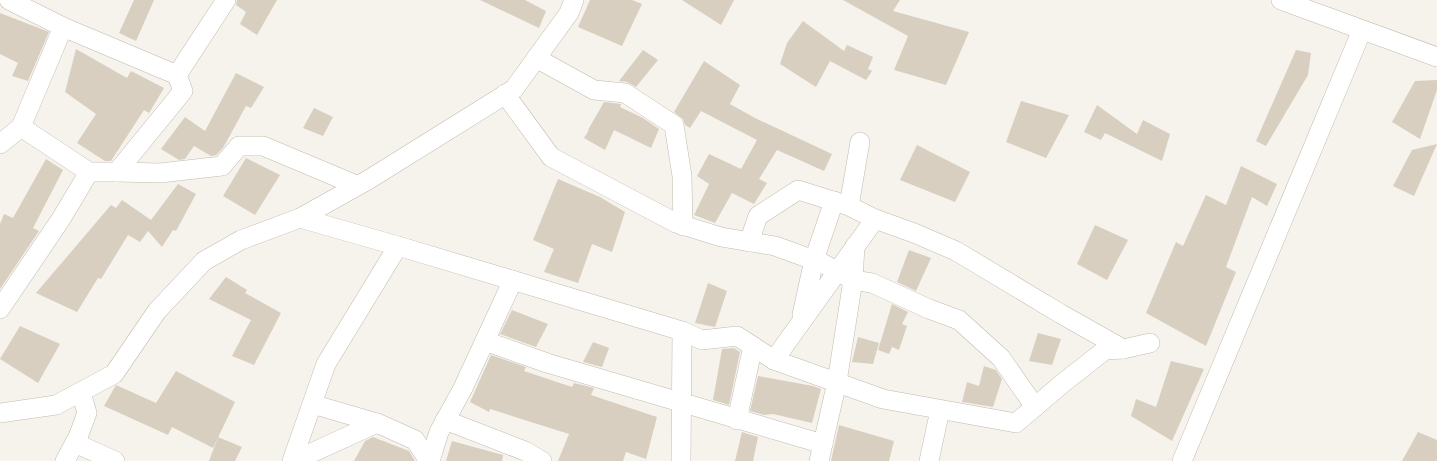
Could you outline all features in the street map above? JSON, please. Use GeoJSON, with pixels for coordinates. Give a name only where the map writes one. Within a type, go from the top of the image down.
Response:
{"type":"FeatureCollection","features":[{"type":"Feature","properties":{"kind":"street"},"geometry":{"type":"LineString","coordinates":[[9,0],[63,27],[177,75],[183,91],[117,172]]}},
{"type":"Feature","properties":{"kind":"street"},"geometry":{"type":"LineString","coordinates":[[177,75],[226,0]]}},
{"type":"Feature","properties":{"kind":"street"},"geometry":{"type":"LineString","coordinates":[[0,414],[56,405],[114,374],[157,311],[204,261],[241,240],[300,218],[368,180],[514,89],[569,13],[574,0]]}},
{"type":"Feature","properties":{"kind":"street"},"geometry":{"type":"LineString","coordinates":[[1281,0],[1437,57]]}},
{"type":"Feature","properties":{"kind":"street"},"geometry":{"type":"LineString","coordinates":[[0,144],[20,127],[63,27]]}},
{"type":"Feature","properties":{"kind":"street"},"geometry":{"type":"LineString","coordinates":[[1182,461],[1362,30]]}},
{"type":"Feature","properties":{"kind":"street"},"geometry":{"type":"LineString","coordinates":[[536,58],[594,90],[625,93],[674,125],[682,176],[683,226]]}},
{"type":"Feature","properties":{"kind":"street"},"geometry":{"type":"LineString","coordinates":[[505,94],[550,157],[683,226],[721,237],[775,246],[814,260],[845,275],[872,283],[929,309],[959,320],[1001,358],[1035,406]]}},
{"type":"Feature","properties":{"kind":"street"},"geometry":{"type":"LineString","coordinates":[[20,127],[89,172],[160,173],[222,166],[239,146],[263,146],[356,185]]}},
{"type":"Feature","properties":{"kind":"street"},"geometry":{"type":"LineString","coordinates":[[800,323],[814,260],[841,204],[860,142]]}},
{"type":"Feature","properties":{"kind":"street"},"geometry":{"type":"LineString","coordinates":[[0,309],[61,219],[89,172]]}},
{"type":"Feature","properties":{"kind":"street"},"geometry":{"type":"LineString","coordinates":[[749,242],[758,216],[798,190],[841,204],[956,251],[1123,349]]}},
{"type":"Feature","properties":{"kind":"street"},"geometry":{"type":"LineString","coordinates":[[300,218],[682,331],[702,340],[737,336],[774,360],[883,399],[1016,424],[1063,382],[1105,350],[1123,349],[1150,343]]}},
{"type":"Feature","properties":{"kind":"street"},"geometry":{"type":"LineString","coordinates":[[485,341],[547,364],[738,420],[821,453],[837,382],[845,275],[855,246],[875,219]]}},
{"type":"Feature","properties":{"kind":"street"},"geometry":{"type":"LineString","coordinates":[[293,461],[326,364],[398,246]]}},
{"type":"Feature","properties":{"kind":"street"},"geometry":{"type":"LineString","coordinates":[[774,360],[800,323],[845,275]]}},
{"type":"Feature","properties":{"kind":"street"},"geometry":{"type":"LineString","coordinates":[[430,461],[439,432],[485,341],[513,280]]}},
{"type":"Feature","properties":{"kind":"street"},"geometry":{"type":"LineString","coordinates":[[680,461],[682,331]]}},
{"type":"Feature","properties":{"kind":"street"},"geometry":{"type":"LineString","coordinates":[[738,420],[753,346]]}},
{"type":"Feature","properties":{"kind":"street"},"geometry":{"type":"LineString","coordinates":[[65,461],[87,413],[81,392]]}},
{"type":"Feature","properties":{"kind":"street"},"geometry":{"type":"LineString","coordinates":[[312,404],[377,423],[416,440],[430,461]]}},
{"type":"Feature","properties":{"kind":"street"},"geometry":{"type":"LineString","coordinates":[[929,461],[940,410]]}},
{"type":"Feature","properties":{"kind":"street"},"geometry":{"type":"LineString","coordinates":[[446,420],[525,451],[542,461]]}},
{"type":"Feature","properties":{"kind":"street"},"geometry":{"type":"LineString","coordinates":[[293,461],[377,423]]}},
{"type":"Feature","properties":{"kind":"street"},"geometry":{"type":"LineString","coordinates":[[75,442],[115,461]]}},
{"type":"Feature","properties":{"kind":"building"},"geometry":{"type":"Polygon","coordinates":[[[134,0],[154,0],[136,41],[119,33],[134,0]]]}},
{"type":"Feature","properties":{"kind":"building"},"geometry":{"type":"Polygon","coordinates":[[[237,0],[277,0],[257,35],[240,24],[246,12],[236,5],[237,0]]]}},
{"type":"Feature","properties":{"kind":"building"},"geometry":{"type":"Polygon","coordinates":[[[480,0],[525,0],[546,11],[539,28],[480,0]]]}},
{"type":"Feature","properties":{"kind":"building"},"geometry":{"type":"Polygon","coordinates":[[[590,0],[632,0],[642,4],[622,46],[578,27],[590,0]]]}},
{"type":"Feature","properties":{"kind":"building"},"geometry":{"type":"Polygon","coordinates":[[[682,0],[734,0],[721,25],[682,0]]]}},
{"type":"Feature","properties":{"kind":"building"},"geometry":{"type":"Polygon","coordinates":[[[843,0],[900,0],[893,11],[969,32],[946,85],[894,70],[908,36],[843,0]]]}},
{"type":"Feature","properties":{"kind":"building"},"geometry":{"type":"Polygon","coordinates":[[[0,13],[49,32],[28,81],[12,76],[18,63],[0,54],[0,13]]]}},
{"type":"Feature","properties":{"kind":"building"},"geometry":{"type":"Polygon","coordinates":[[[803,21],[844,51],[847,45],[873,57],[868,69],[872,71],[866,80],[830,61],[816,87],[780,64],[787,43],[803,21]]]}},
{"type":"Feature","properties":{"kind":"building"},"geometry":{"type":"Polygon","coordinates":[[[76,49],[127,78],[131,71],[164,88],[149,113],[144,110],[111,161],[105,161],[77,143],[96,114],[65,92],[76,49]]]}},
{"type":"Feature","properties":{"kind":"building"},"geometry":{"type":"Polygon","coordinates":[[[643,50],[658,60],[636,87],[627,82],[619,81],[643,50]]]}},
{"type":"Feature","properties":{"kind":"building"},"geometry":{"type":"Polygon","coordinates":[[[1296,50],[1311,53],[1308,75],[1266,146],[1256,141],[1296,50]]]}},
{"type":"Feature","properties":{"kind":"building"},"geometry":{"type":"Polygon","coordinates":[[[704,61],[740,85],[730,104],[755,118],[832,154],[824,171],[777,150],[759,179],[767,183],[754,204],[732,193],[715,223],[694,215],[709,184],[697,176],[709,154],[741,169],[757,140],[701,111],[690,128],[674,112],[704,61]]]}},
{"type":"Feature","properties":{"kind":"building"},"geometry":{"type":"Polygon","coordinates":[[[236,73],[264,87],[251,108],[246,106],[223,148],[216,155],[211,156],[194,146],[185,159],[179,160],[161,149],[185,117],[205,131],[236,73]]]}},
{"type":"Feature","properties":{"kind":"building"},"geometry":{"type":"Polygon","coordinates":[[[1437,80],[1437,90],[1420,139],[1392,122],[1415,81],[1437,80]]]}},
{"type":"Feature","properties":{"kind":"building"},"geometry":{"type":"Polygon","coordinates":[[[1021,101],[1069,115],[1046,158],[1006,142],[1021,101]]]}},
{"type":"Feature","properties":{"kind":"building"},"geometry":{"type":"Polygon","coordinates":[[[604,102],[621,104],[620,107],[643,118],[659,129],[651,148],[614,130],[605,150],[584,138],[604,102]]]}},
{"type":"Feature","properties":{"kind":"building"},"geometry":{"type":"Polygon","coordinates":[[[1097,105],[1137,134],[1143,120],[1170,134],[1162,161],[1105,133],[1101,140],[1084,132],[1097,105]]]}},
{"type":"Feature","properties":{"kind":"building"},"geometry":{"type":"Polygon","coordinates":[[[314,108],[333,117],[323,136],[303,128],[314,108]]]}},
{"type":"Feature","properties":{"kind":"building"},"geometry":{"type":"Polygon","coordinates":[[[1437,144],[1414,196],[1393,186],[1412,150],[1437,144]]]}},
{"type":"Feature","properties":{"kind":"building"},"geometry":{"type":"Polygon","coordinates":[[[917,145],[970,172],[955,202],[900,180],[917,145]]]}},
{"type":"Feature","properties":{"kind":"building"},"geometry":{"type":"Polygon","coordinates":[[[246,158],[280,175],[255,215],[223,196],[246,158]]]}},
{"type":"Feature","properties":{"kind":"building"},"geometry":{"type":"Polygon","coordinates":[[[46,159],[63,170],[33,228],[39,231],[0,289],[0,224],[4,214],[13,218],[46,159]]]}},
{"type":"Feature","properties":{"kind":"building"},"geometry":{"type":"Polygon","coordinates":[[[1241,166],[1277,184],[1267,206],[1252,197],[1226,267],[1236,272],[1206,346],[1146,313],[1176,242],[1183,246],[1206,195],[1226,205],[1241,166]]]}},
{"type":"Feature","properties":{"kind":"building"},"geometry":{"type":"Polygon","coordinates":[[[558,179],[600,197],[625,212],[612,252],[592,244],[578,283],[544,272],[554,249],[533,240],[558,179]]]}},
{"type":"Feature","properties":{"kind":"building"},"geometry":{"type":"Polygon","coordinates":[[[178,184],[196,194],[176,231],[173,230],[162,247],[148,231],[140,242],[128,235],[101,279],[98,278],[77,312],[36,293],[111,205],[116,208],[122,200],[151,220],[178,184]]]}},
{"type":"Feature","properties":{"kind":"building"},"geometry":{"type":"Polygon","coordinates":[[[1095,225],[1128,240],[1107,280],[1077,264],[1095,225]]]}},
{"type":"Feature","properties":{"kind":"building"},"geometry":{"type":"Polygon","coordinates":[[[909,250],[931,258],[916,291],[897,282],[909,250]]]}},
{"type":"Feature","properties":{"kind":"building"},"geometry":{"type":"Polygon","coordinates":[[[226,277],[247,290],[245,293],[281,313],[254,365],[232,356],[251,320],[209,299],[226,277]]]}},
{"type":"Feature","properties":{"kind":"building"},"geometry":{"type":"Polygon","coordinates":[[[708,283],[727,291],[715,327],[695,323],[708,283]]]}},
{"type":"Feature","properties":{"kind":"building"},"geometry":{"type":"Polygon","coordinates":[[[892,304],[908,312],[902,324],[907,326],[899,350],[892,347],[889,354],[878,350],[892,304]]]}},
{"type":"Feature","properties":{"kind":"building"},"geometry":{"type":"Polygon","coordinates":[[[512,310],[548,324],[536,347],[500,334],[512,310]]]}},
{"type":"Feature","properties":{"kind":"building"},"geometry":{"type":"Polygon","coordinates":[[[20,326],[60,344],[38,383],[0,359],[20,326]]]}},
{"type":"Feature","properties":{"kind":"building"},"geometry":{"type":"Polygon","coordinates":[[[1038,333],[1061,339],[1052,365],[1029,361],[1038,333]]]}},
{"type":"Feature","properties":{"kind":"building"},"geometry":{"type":"Polygon","coordinates":[[[858,337],[879,343],[873,364],[852,362],[858,337]]]}},
{"type":"Feature","properties":{"kind":"building"},"geometry":{"type":"Polygon","coordinates":[[[593,342],[609,348],[602,367],[583,362],[593,342]]]}},
{"type":"Feature","properties":{"kind":"building"},"geometry":{"type":"Polygon","coordinates":[[[734,348],[740,352],[729,405],[713,400],[722,349],[734,348]]]}},
{"type":"Feature","properties":{"kind":"building"},"geometry":{"type":"Polygon","coordinates":[[[491,355],[526,367],[524,371],[572,387],[574,383],[594,388],[591,395],[657,417],[646,459],[626,452],[623,461],[558,461],[569,434],[490,409],[489,412],[470,402],[491,355]]]}},
{"type":"Feature","properties":{"kind":"building"},"geometry":{"type":"Polygon","coordinates":[[[1171,361],[1204,369],[1172,441],[1131,416],[1136,399],[1156,407],[1171,361]]]}},
{"type":"Feature","properties":{"kind":"building"},"geometry":{"type":"Polygon","coordinates":[[[984,366],[996,370],[1002,379],[993,407],[962,402],[967,382],[979,386],[984,366]]]}},
{"type":"Feature","properties":{"kind":"building"},"geometry":{"type":"Polygon","coordinates":[[[176,371],[235,402],[213,448],[172,427],[168,435],[104,406],[116,385],[156,403],[176,371]]]}},
{"type":"Feature","properties":{"kind":"building"},"geometry":{"type":"Polygon","coordinates":[[[758,376],[821,389],[812,423],[750,411],[758,376]]]}},
{"type":"Feature","properties":{"kind":"building"},"geometry":{"type":"Polygon","coordinates":[[[839,425],[894,441],[889,461],[831,461],[839,425]]]}},
{"type":"Feature","properties":{"kind":"building"},"geometry":{"type":"Polygon","coordinates":[[[742,432],[758,437],[753,461],[735,461],[742,432]]]}},
{"type":"Feature","properties":{"kind":"building"},"geometry":{"type":"Polygon","coordinates":[[[1418,432],[1437,440],[1437,461],[1402,461],[1418,432]]]}},
{"type":"Feature","properties":{"kind":"building"},"geometry":{"type":"Polygon","coordinates":[[[218,437],[242,447],[235,461],[209,461],[218,437]]]}},
{"type":"Feature","properties":{"kind":"building"},"geometry":{"type":"Polygon","coordinates":[[[373,437],[409,451],[415,461],[354,461],[365,441],[373,437]]]}},
{"type":"Feature","properties":{"kind":"building"},"geometry":{"type":"Polygon","coordinates":[[[452,441],[503,455],[502,461],[446,461],[452,441]]]}}]}
